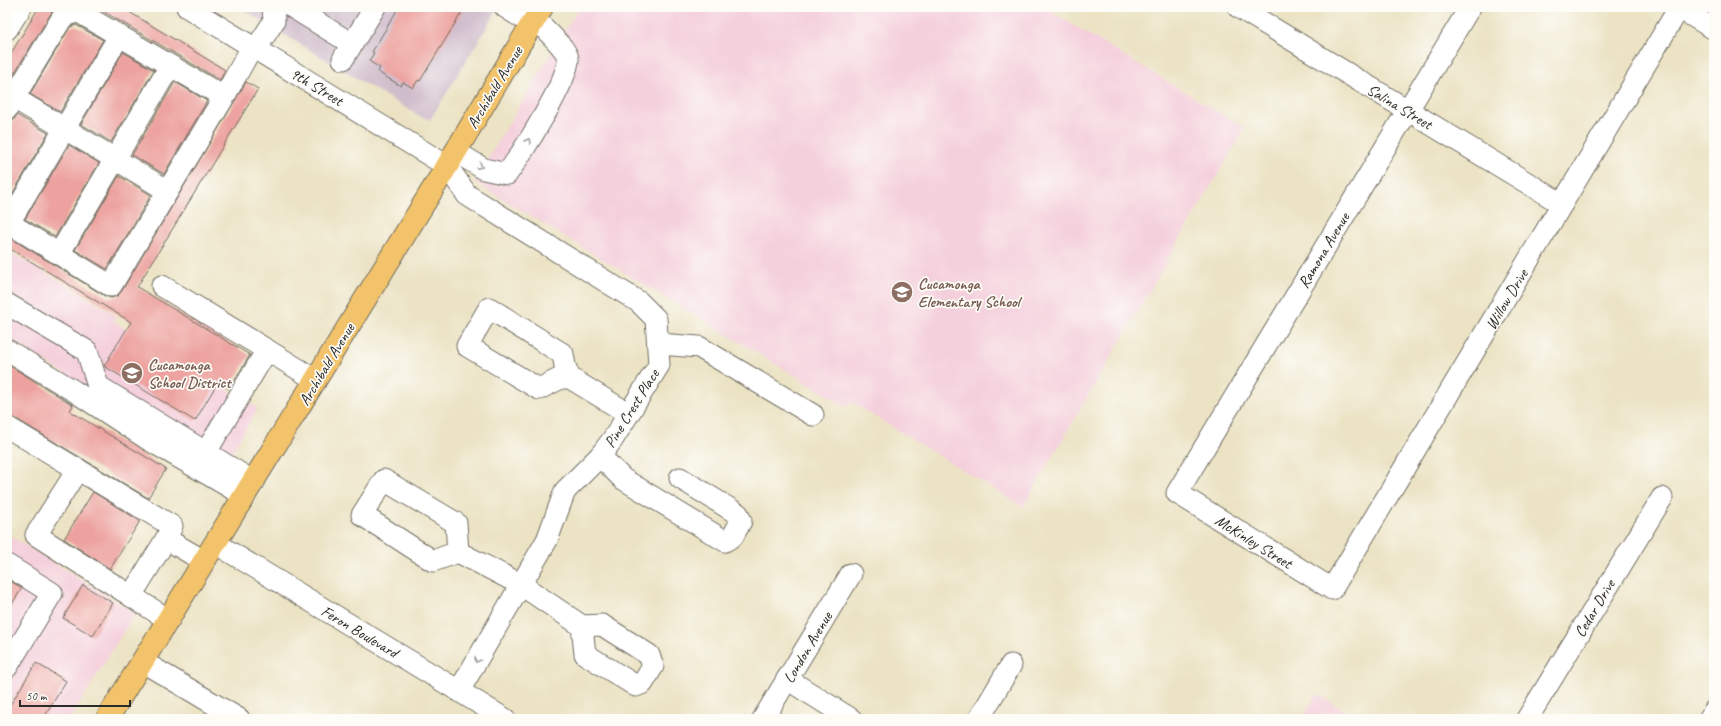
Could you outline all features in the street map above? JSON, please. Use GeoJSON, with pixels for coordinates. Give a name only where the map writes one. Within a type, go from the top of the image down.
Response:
{"type":"FeatureCollection","features":[{"type":"Feature","properties":{"kind":"main road","name":"Archibald Avenue"},"geometry":{"type":"LineString","coordinates":[[107,719],[451,159],[536,16]]}},
{"type":"Feature","properties":{"kind":"street"},"geometry":{"type":"LineString","coordinates":[[7,30],[21,7]]}},
{"type":"Feature","properties":{"kind":"street","name":"9th Street"},"geometry":{"type":"LineString","coordinates":[[187,7],[254,48],[451,159],[507,174],[528,142],[559,88],[568,65],[568,58],[561,47],[536,16]]}},
{"type":"Feature","properties":{"kind":"street"},"geometry":{"type":"LineString","coordinates":[[119,36],[65,129],[8,222],[111,286],[254,48],[274,21],[273,7]]}},
{"type":"Feature","properties":{"kind":"street"},"geometry":{"type":"LineString","coordinates":[[292,7],[315,13],[348,51],[375,7]]}},
{"type":"Feature","properties":{"kind":"street"},"geometry":{"type":"LineString","coordinates":[[505,7],[536,16]]}},
{"type":"Feature","properties":{"kind":"street","name":"Salina Street"},"geometry":{"type":"LineString","coordinates":[[1238,7],[1562,204]]}},
{"type":"Feature","properties":{"kind":"street","name":"Ramona Avenue"},"geometry":{"type":"LineString","coordinates":[[1177,492],[1470,7]]}},
{"type":"Feature","properties":{"kind":"street","name":"Willow Drive"},"geometry":{"type":"LineString","coordinates":[[1332,589],[1679,8],[1714,29]]}},
{"type":"Feature","properties":{"kind":"street"},"geometry":{"type":"LineString","coordinates":[[168,191],[65,129],[10,103],[62,18],[78,9],[119,36],[224,97]]}},
{"type":"Feature","properties":{"kind":"street"},"geometry":{"type":"LineString","coordinates":[[59,254],[170,66]]}},
{"type":"Feature","properties":{"kind":"street","name":"Pine Crest Place"},"geometry":{"type":"LineString","coordinates":[[451,159],[467,195],[639,302],[656,319],[659,365],[613,439],[600,456],[565,491],[547,540],[458,691]]}},
{"type":"Feature","properties":{"kind":"street"},"geometry":{"type":"LineString","coordinates":[[162,286],[316,380]]}},
{"type":"Feature","properties":{"kind":"street"},"geometry":{"type":"LineString","coordinates":[[7,304],[87,351],[98,386],[206,452],[249,489]]}},
{"type":"Feature","properties":{"kind":"street"},"geometry":{"type":"LineString","coordinates":[[570,378],[565,366],[563,354],[489,308],[467,346],[539,389],[561,378],[570,378],[629,414]]}},
{"type":"Feature","properties":{"kind":"street"},"geometry":{"type":"LineString","coordinates":[[658,344],[699,347],[814,415]]}},
{"type":"Feature","properties":{"kind":"street"},"geometry":{"type":"LineString","coordinates":[[7,350],[74,391],[149,440],[249,489]]}},
{"type":"Feature","properties":{"kind":"street"},"geometry":{"type":"LineString","coordinates":[[206,452],[267,350]]}},
{"type":"Feature","properties":{"kind":"street"},"geometry":{"type":"LineString","coordinates":[[7,427],[172,526],[131,596]]}},
{"type":"Feature","properties":{"kind":"street"},"geometry":{"type":"LineString","coordinates":[[600,456],[623,479],[725,541],[733,536],[741,521],[738,514],[680,478]]}},
{"type":"Feature","properties":{"kind":"street"},"geometry":{"type":"LineString","coordinates":[[78,469],[36,535],[169,620]]}},
{"type":"Feature","properties":{"kind":"street"},"geometry":{"type":"LineString","coordinates":[[458,552],[456,523],[384,480],[362,516],[433,561],[458,552],[520,584],[582,626]]}},
{"type":"Feature","properties":{"kind":"street","name":"McKinley Street"},"geometry":{"type":"LineString","coordinates":[[1177,492],[1332,589]]}},
{"type":"Feature","properties":{"kind":"street","name":"Cedar Drive"},"geometry":{"type":"LineString","coordinates":[[1527,719],[1662,498]]}},
{"type":"Feature","properties":{"kind":"street"},"geometry":{"type":"LineString","coordinates":[[166,538],[204,561]]}},
{"type":"Feature","properties":{"kind":"street","name":"Feron Boulevard"},"geometry":{"type":"LineString","coordinates":[[215,543],[505,719]]}},
{"type":"Feature","properties":{"kind":"street"},"geometry":{"type":"LineString","coordinates":[[7,565],[52,594],[7,667]]}},
{"type":"Feature","properties":{"kind":"street","name":"London Avenue"},"geometry":{"type":"LineString","coordinates":[[763,719],[851,574]]}},
{"type":"Feature","properties":{"kind":"street"},"geometry":{"type":"LineString","coordinates":[[143,662],[239,719]]}},
{"type":"Feature","properties":{"kind":"street"},"geometry":{"type":"LineString","coordinates":[[979,719],[1011,665]]}},
{"type":"Feature","properties":{"kind":"street"},"geometry":{"type":"LineString","coordinates":[[787,680],[852,719]]}},
{"type":"Feature","properties":{"kind":"street"},"geometry":{"type":"LineString","coordinates":[[1709,719],[1714,711]]}},
{"type":"Feature","properties":{"kind":"shaded area"},"geometry":{"type":"Polygon","coordinates":[[[239,7],[499,7],[430,120],[419,116],[239,7]]]}},
{"type":"Feature","properties":{"kind":"shaded area","name":"Cucamonga Elementary School"},"geometry":{"type":"Polygon","coordinates":[[[579,7],[1043,7],[1245,128],[1023,507],[851,402],[847,407],[474,182],[579,7]]]}},
{"type":"Feature","properties":{"kind":"shaded area","name":"Cucamonga School District"},"geometry":{"type":"Polygon","coordinates":[[[7,250],[116,315],[113,321],[258,408],[221,470],[7,338],[7,250]]]}},
{"type":"Feature","properties":{"kind":"shaded area"},"geometry":{"type":"Polygon","coordinates":[[[7,534],[135,613],[70,719],[7,719],[7,534]]]}},
{"type":"Feature","properties":{"kind":"shaded area"},"geometry":{"type":"Polygon","coordinates":[[[1317,694],[1331,702],[1358,719],[1302,719],[1317,694]]]}},
{"type":"Feature","properties":{"kind":"building"},"geometry":{"type":"Polygon","coordinates":[[[39,7],[56,7],[10,80],[7,78],[7,60],[39,7]]]}},
{"type":"Feature","properties":{"kind":"building"},"geometry":{"type":"Polygon","coordinates":[[[96,7],[121,7],[225,70],[220,80],[96,7]]]}},
{"type":"Feature","properties":{"kind":"building"},"geometry":{"type":"Polygon","coordinates":[[[399,7],[461,7],[459,11],[462,12],[420,81],[418,80],[413,88],[403,82],[401,86],[378,72],[380,68],[369,61],[374,53],[372,52],[399,7]]]}},
{"type":"Feature","properties":{"kind":"building"},"geometry":{"type":"Polygon","coordinates":[[[76,25],[103,40],[60,112],[30,94],[70,27],[76,25]]]}},
{"type":"Feature","properties":{"kind":"building"},"geometry":{"type":"Polygon","coordinates":[[[123,52],[154,70],[111,142],[81,124],[123,52]]]}},
{"type":"Feature","properties":{"kind":"building"},"geometry":{"type":"Polygon","coordinates":[[[175,82],[207,101],[164,174],[132,155],[175,82]]]}},
{"type":"Feature","properties":{"kind":"building"},"geometry":{"type":"Polygon","coordinates":[[[246,82],[258,89],[137,287],[250,355],[229,389],[218,382],[195,421],[104,366],[131,322],[7,247],[7,236],[105,296],[111,298],[117,296],[121,292],[246,82]]]}},
{"type":"Feature","properties":{"kind":"building"},"geometry":{"type":"Polygon","coordinates":[[[17,115],[48,133],[7,203],[7,129],[17,115]]]}},
{"type":"Feature","properties":{"kind":"building"},"geometry":{"type":"Polygon","coordinates":[[[69,145],[99,163],[55,237],[25,219],[69,145]]]}},
{"type":"Feature","properties":{"kind":"building"},"geometry":{"type":"Polygon","coordinates":[[[119,176],[151,195],[107,269],[75,250],[119,176]]]}},
{"type":"Feature","properties":{"kind":"building"},"geometry":{"type":"Polygon","coordinates":[[[7,364],[73,405],[70,411],[166,469],[148,498],[13,417],[7,415],[7,364]]]}},
{"type":"Feature","properties":{"kind":"building"},"geometry":{"type":"Polygon","coordinates":[[[93,492],[140,521],[110,569],[64,539],[93,492]]]}},
{"type":"Feature","properties":{"kind":"building"},"geometry":{"type":"Polygon","coordinates":[[[7,579],[22,588],[7,612],[7,579]]]}},
{"type":"Feature","properties":{"kind":"building"},"geometry":{"type":"Polygon","coordinates":[[[83,585],[113,603],[93,636],[63,618],[83,585]]]}},
{"type":"Feature","properties":{"kind":"building"},"geometry":{"type":"Polygon","coordinates":[[[36,663],[66,681],[43,719],[15,719],[7,714],[7,710],[36,663]]]}},
{"type":"Feature","properties":{"kind":"place","name":"Cucamonga Elementary School"},"geometry":{"type":"Point","coordinates":[902,292]}},
{"type":"Feature","properties":{"kind":"place","name":"Cucamonga School District"},"geometry":{"type":"Point","coordinates":[132,373]}}]}
